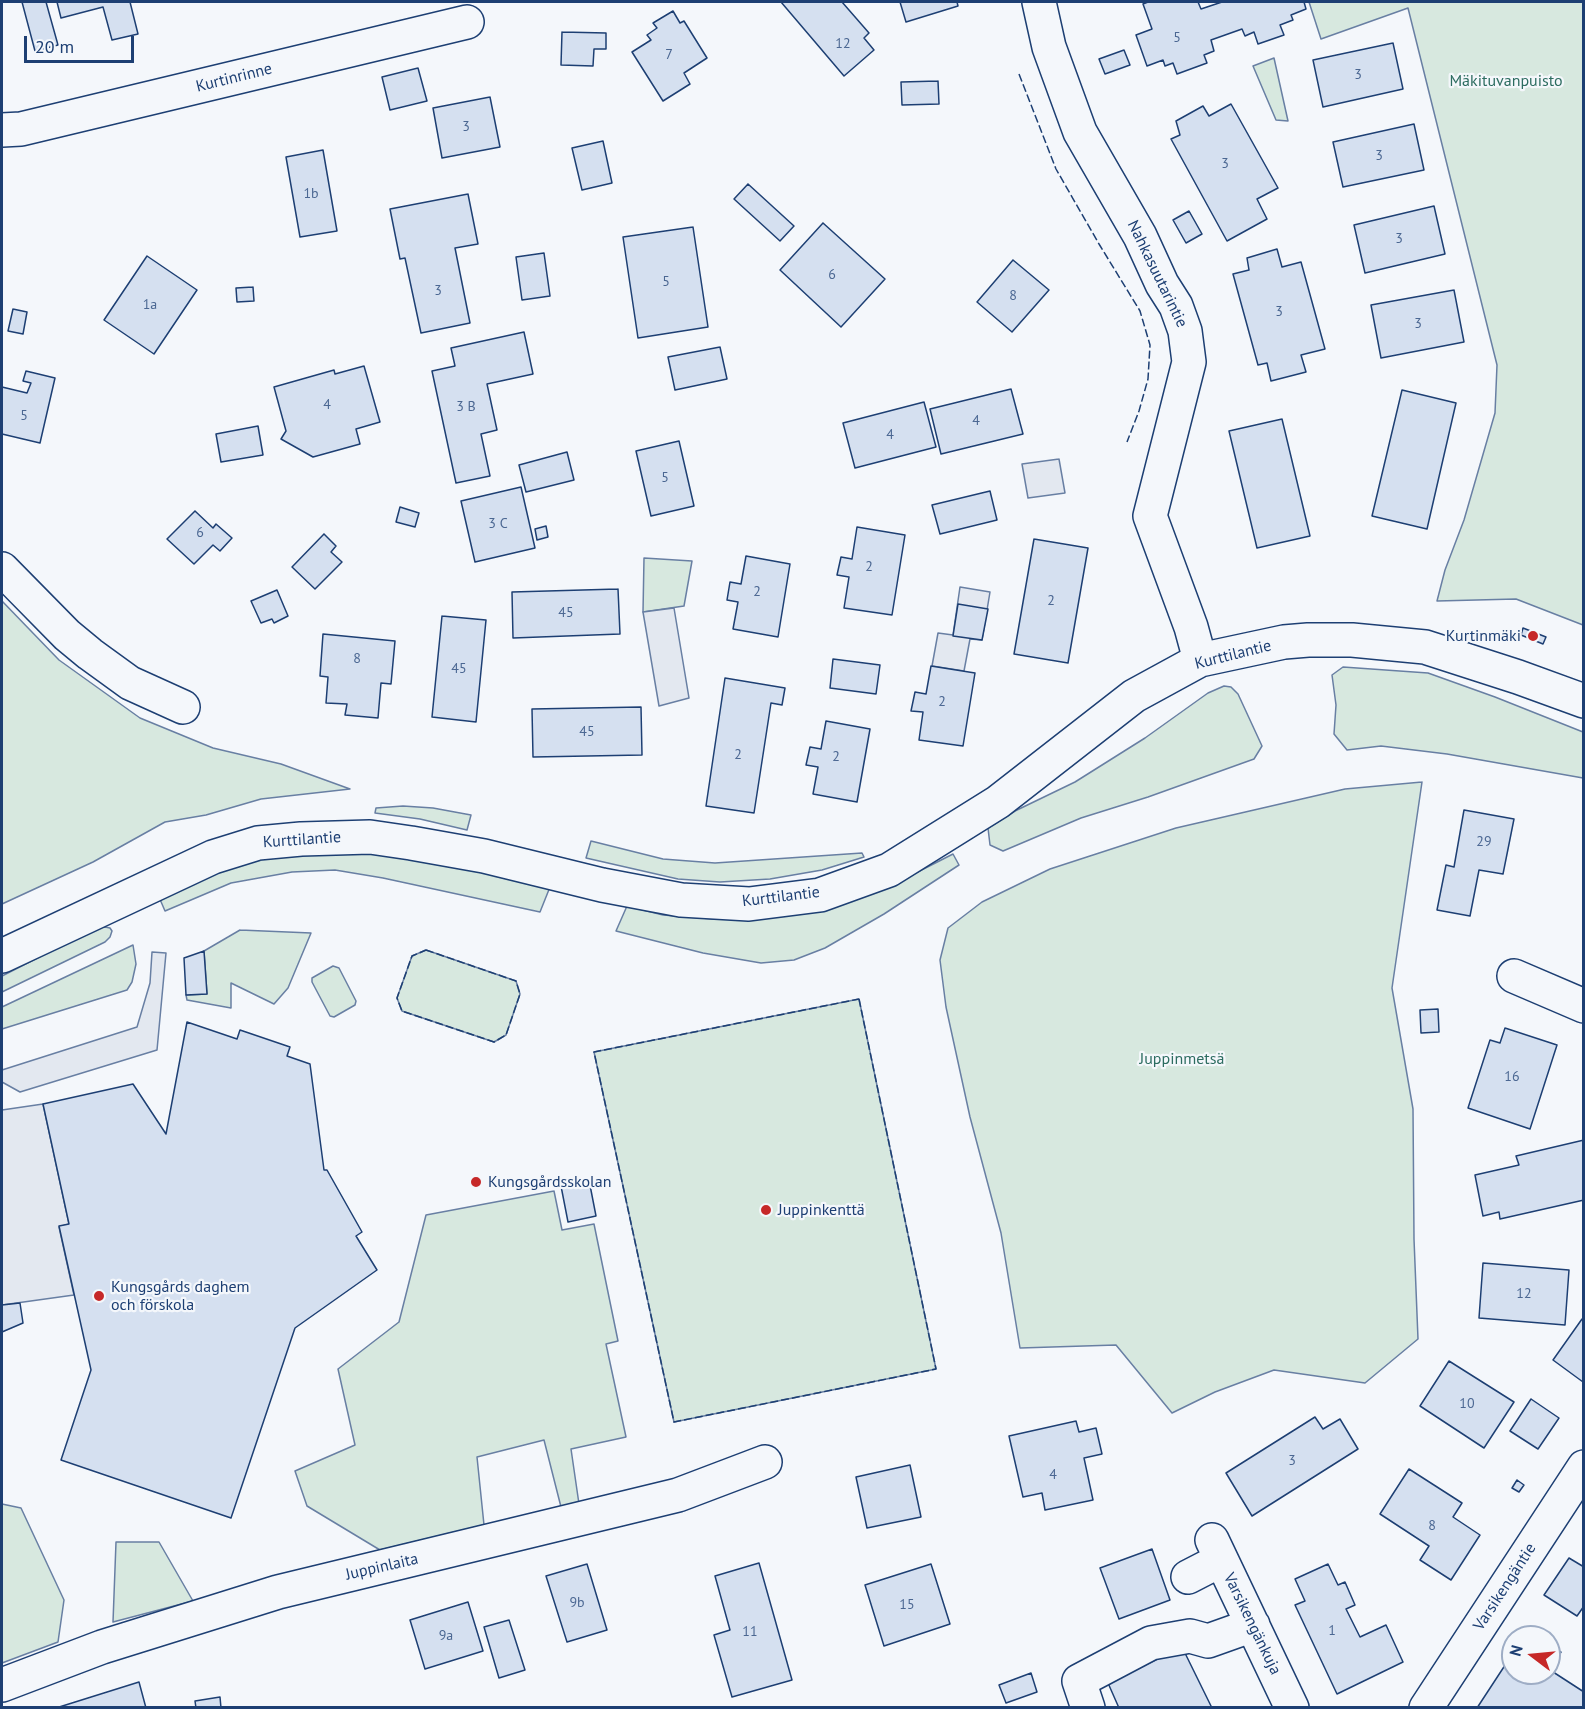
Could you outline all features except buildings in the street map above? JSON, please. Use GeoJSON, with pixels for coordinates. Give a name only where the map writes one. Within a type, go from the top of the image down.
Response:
{"type":"FeatureCollection","features":[{"type":"Feature","properties":{"kind":"street","name":"Nahkasuutarintie"},"geometry":{"type":"LineString","coordinates":[[1039,2],[1049,48],[1080,132],[1140,236],[1162,284],[1176,306],[1185,331],[1189,362],[1150,516],[1191,627],[1200,660]]}},
{"type":"Feature","properties":{"kind":"street","name":"Kurtinrinne"},"geometry":{"type":"LineString","coordinates":[[2,130],[21,129],[467,22]]}},
{"type":"Feature","properties":{"kind":"street"},"geometry":{"type":"LineString","coordinates":[[2,569],[67,635],[90,654],[130,683],[183,707]]}},
{"type":"Feature","properties":{"kind":"street","name":"Kurttilantie"},"geometry":{"type":"LineString","coordinates":[[2,956],[213,856],[258,843],[301,839],[370,837],[411,843],[484,856],[602,885],[681,900],[749,904],[820,895],[889,870],[998,802],[1134,696],[1200,660],[1284,642],[1352,640],[1425,647],[1584,701]]}},
{"type":"Feature","properties":{"kind":"street"},"geometry":{"type":"LineString","coordinates":[[1514,976],[1584,1006]]}},
{"type":"Feature","properties":{"kind":"street","name":"Juppinlaita"},"geometry":{"type":"LineString","coordinates":[[2,1685],[102,1647],[278,1592],[678,1495],[765,1462]]}},
{"type":"Feature","properties":{"kind":"street","name":"Varsikengäntie"},"geometry":{"type":"LineString","coordinates":[[1426,1707],[1584,1467]]}},
{"type":"Feature","properties":{"kind":"street","name":"Varsikengänkuja"},"geometry":{"type":"LineString","coordinates":[[1188,1577],[1216,1550],[1292,1707]]}},
{"type":"Feature","properties":{"kind":"street"},"geometry":{"type":"LineString","coordinates":[[1088,1707],[1079,1681],[1151,1643],[1190,1636],[1208,1641],[1253,1625]]}},
{"type":"Feature","properties":{"kind":"green space","name":"Mäkituvanpuisto"},"geometry":{"type":"Polygon","coordinates":[[[1309,2],[1583,2],[1583,625],[1516,599],[1437,601],[1445,570],[1464,520],[1495,413],[1497,365],[1408,8],[1321,39],[1309,2]]]}},
{"type":"Feature","properties":{"kind":"green space"},"geometry":{"type":"Polygon","coordinates":[[[1274,58],[1288,121],[1276,120],[1253,66],[1274,58]]]}},
{"type":"Feature","properties":{"kind":"green space"},"geometry":{"type":"Polygon","coordinates":[[[644,558],[692,561],[684,606],[643,612],[644,558]]]}},
{"type":"Feature","properties":{"kind":"green space"},"geometry":{"type":"Polygon","coordinates":[[[2,601],[59,660],[140,718],[213,748],[281,764],[350,789],[261,799],[206,815],[165,822],[93,862],[2,904],[2,601]]]}},
{"type":"Feature","properties":{"kind":"green space"},"geometry":{"type":"Polygon","coordinates":[[[1343,667],[1428,673],[1583,732],[1583,778],[1447,754],[1381,746],[1347,750],[1334,734],[1336,705],[1332,675],[1343,667]]]}},
{"type":"Feature","properties":{"kind":"green space"},"geometry":{"type":"Polygon","coordinates":[[[1224,686],[1231,687],[1238,694],[1262,746],[1254,759],[1081,818],[1003,851],[990,845],[988,828],[1015,811],[1075,782],[1145,738],[1208,693],[1224,686]]]}},
{"type":"Feature","properties":{"kind":"green space","name":"Juppinmetsä"},"geometry":{"type":"Polygon","coordinates":[[[1422,782],[1392,988],[1413,1109],[1414,1239],[1418,1339],[1365,1383],[1274,1370],[1215,1392],[1172,1413],[1116,1345],[1020,1348],[1001,1233],[970,1117],[946,1007],[940,960],[948,928],[982,902],[1050,869],[1176,828],[1345,789],[1422,782]]]}},
{"type":"Feature","properties":{"kind":"green space"},"geometry":{"type":"Polygon","coordinates":[[[403,806],[433,808],[471,815],[467,830],[420,819],[375,813],[376,808],[403,806]]]}},
{"type":"Feature","properties":{"kind":"green space"},"geometry":{"type":"Polygon","coordinates":[[[591,841],[663,859],[715,863],[862,853],[864,857],[822,870],[770,879],[720,882],[678,879],[586,858],[591,841]]]}},
{"type":"Feature","properties":{"kind":"green space"},"geometry":{"type":"Polygon","coordinates":[[[359,850],[405,854],[550,887],[540,912],[335,870],[292,872],[231,883],[165,911],[159,897],[195,880],[267,857],[359,850]]]}},
{"type":"Feature","properties":{"kind":"green space"},"geometry":{"type":"Polygon","coordinates":[[[953,854],[959,865],[884,914],[825,948],[794,960],[761,963],[703,953],[616,931],[627,906],[663,915],[714,919],[775,916],[896,883],[953,854]]]}},
{"type":"Feature","properties":{"kind":"green space"},"geometry":{"type":"Polygon","coordinates":[[[105,927],[112,931],[105,942],[2,992],[2,976],[96,928],[105,927]]]}},
{"type":"Feature","properties":{"kind":"green space"},"geometry":{"type":"Polygon","coordinates":[[[240,930],[311,933],[288,988],[274,1004],[231,983],[231,1008],[187,1000],[186,995],[207,994],[204,951],[240,930]]]}},
{"type":"Feature","properties":{"kind":"green space"},"geometry":{"type":"Polygon","coordinates":[[[133,945],[136,964],[132,982],[127,990],[2,1029],[2,1007],[133,945]]]}},
{"type":"Feature","properties":{"kind":"green space"},"geometry":{"type":"Polygon","coordinates":[[[426,950],[516,981],[520,994],[506,1035],[494,1042],[402,1011],[397,998],[412,956],[426,950]]]}},
{"type":"Feature","properties":{"kind":"green space"},"geometry":{"type":"Polygon","coordinates":[[[333,966],[339,968],[356,1001],[355,1005],[334,1017],[330,1016],[312,982],[312,978],[333,966]]]}},
{"type":"Feature","properties":{"kind":"green space","name":"Juppinkenttä"},"geometry":{"type":"Polygon","coordinates":[[[859,999],[936,1369],[674,1422],[594,1052],[859,999]]]}},
{"type":"Feature","properties":{"kind":"green space"},"geometry":{"type":"Polygon","coordinates":[[[554,1191],[562,1230],[594,1224],[618,1341],[606,1344],[626,1437],[571,1449],[579,1504],[561,1507],[544,1440],[477,1457],[484,1525],[380,1550],[307,1506],[295,1471],[355,1445],[338,1369],[399,1322],[426,1215],[554,1191]]]}},
{"type":"Feature","properties":{"kind":"green space"},"geometry":{"type":"Polygon","coordinates":[[[2,1504],[21,1508],[64,1600],[58,1642],[2,1663],[2,1504]]]}},
{"type":"Feature","properties":{"kind":"green space"},"geometry":{"type":"Polygon","coordinates":[[[116,1542],[159,1542],[193,1601],[113,1622],[116,1542]]]}},
{"type":"Feature","properties":{"kind":"shaded area"},"geometry":{"type":"Polygon","coordinates":[[[1059,459],[1065,493],[1028,498],[1022,464],[1059,459]]]}},
{"type":"Feature","properties":{"kind":"shaded area"},"geometry":{"type":"Polygon","coordinates":[[[960,587],[990,592],[982,640],[970,639],[964,671],[932,666],[938,633],[953,635],[960,587]]]}},
{"type":"Feature","properties":{"kind":"shaded area"},"geometry":{"type":"Polygon","coordinates":[[[674,608],[689,698],[659,706],[643,612],[674,608]]]}},
{"type":"Feature","properties":{"kind":"shaded area"},"geometry":{"type":"Polygon","coordinates":[[[152,952],[166,953],[157,1050],[20,1092],[2,1082],[2,1070],[137,1027],[150,983],[152,952]]]}},
{"type":"Feature","properties":{"kind":"shaded area"},"geometry":{"type":"Polygon","coordinates":[[[43,1104],[69,1224],[59,1227],[74,1295],[2,1305],[2,1110],[43,1104]]]}},
{"type":"Feature","properties":{"kind":"fence"},"geometry":{"type":"LineString","coordinates":[[1019,74],[1056,169],[1140,311],[1150,345],[1148,379],[1127,442]]}},
{"type":"Feature","properties":{"kind":"fence"},"geometry":{"type":"LineString","coordinates":[[426,950],[516,981],[520,994],[506,1035],[494,1042],[402,1011],[397,998],[412,956],[426,950]]}},
{"type":"Feature","properties":{"kind":"fence"},"geometry":{"type":"LineString","coordinates":[[859,999],[936,1369],[674,1422],[594,1052],[859,999]]}},
{"type":"Feature","properties":{"kind":"place","name":"Kurtinmäki"},"geometry":{"type":"Point","coordinates":[1533,636]}},
{"type":"Feature","properties":{"kind":"place","name":"Kungsgårdsskolan"},"geometry":{"type":"Point","coordinates":[476,1182]}},
{"type":"Feature","properties":{"kind":"place","name":"Juppinkenttä"},"geometry":{"type":"Point","coordinates":[766,1210]}},
{"type":"Feature","properties":{"kind":"place","name":"Kungsgårds daghem och förskola"},"geometry":{"type":"Point","coordinates":[99,1296]}}]}
